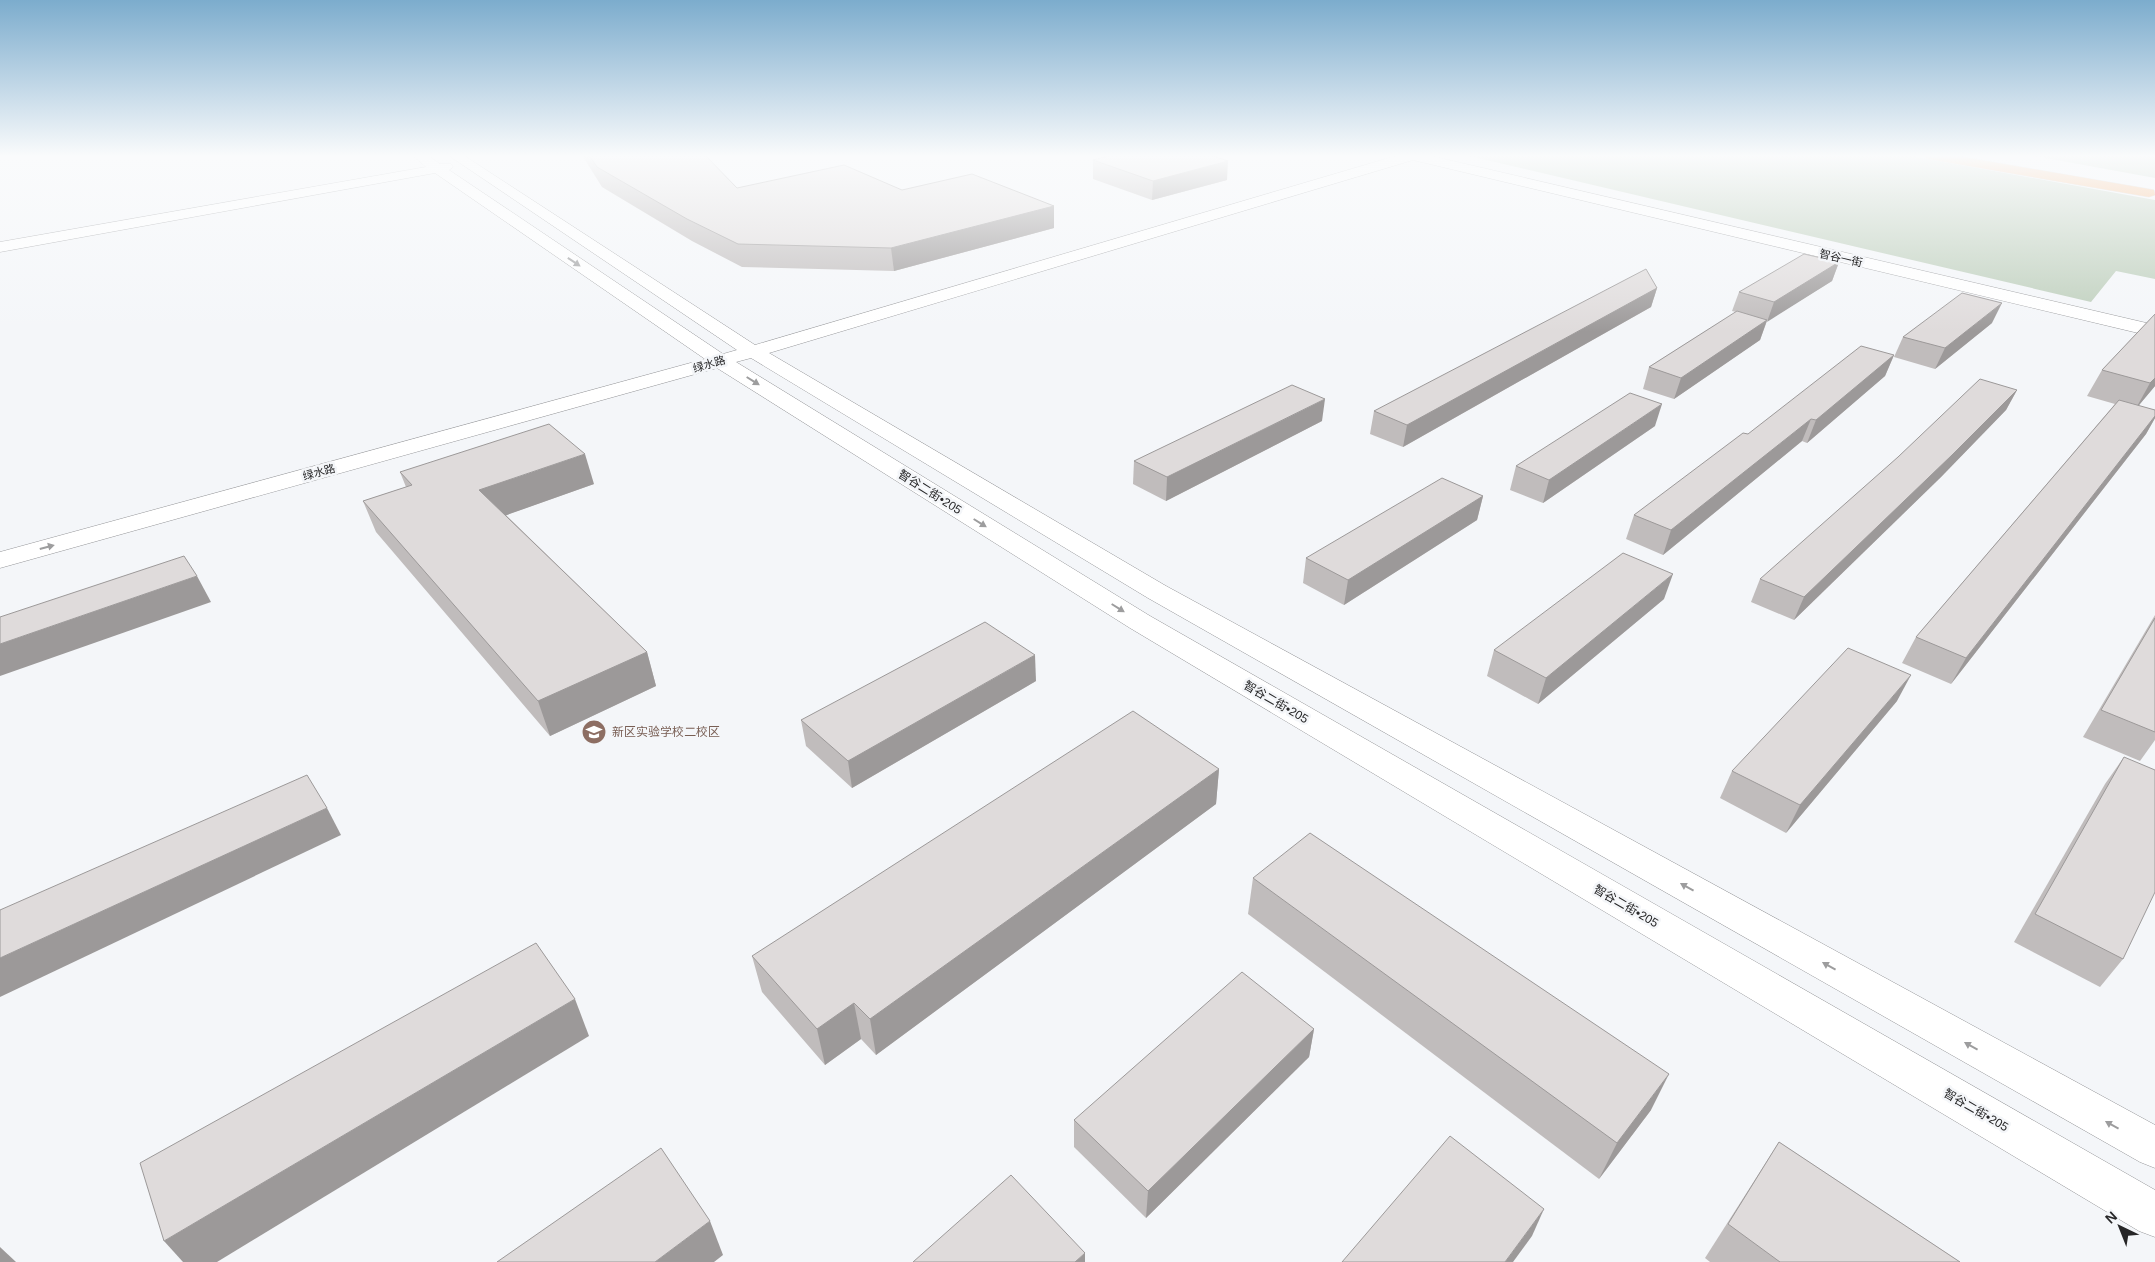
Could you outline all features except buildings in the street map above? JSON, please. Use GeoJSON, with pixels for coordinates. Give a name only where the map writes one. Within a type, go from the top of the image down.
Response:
{"type":"FeatureCollection","features":[{"type":"Feature","properties":{"kind":"main road"},"geometry":{"type":"LineString","coordinates":[[0,247],[171,214]]}},
{"type":"Feature","properties":{"kind":"main road","name":"智谷二街•205"},"geometry":{"type":"LineString","coordinates":[[523,214],[1140,622],[2155,1215]]}},
{"type":"Feature","properties":{"kind":"main road","name":"绿水路"},"geometry":{"type":"LineString","coordinates":[[0,544],[730,352],[1192,214]]}},
{"type":"Feature","properties":{"kind":"main road","name":"绿水路"},"geometry":{"type":"LineString","coordinates":[[0,560],[1208,214]]}},
{"type":"Feature","properties":{"kind":"main road","name":"智谷一街"},"geometry":{"type":"LineString","coordinates":[[1652,214],[2155,331]]}},
{"type":"Feature","properties":{"kind":"main road","name":"智谷一街"},"geometry":{"type":"LineString","coordinates":[[1679,214],[2155,324]]}},
{"type":"Feature","properties":{"kind":"main road","name":"智谷二街•205"},"geometry":{"type":"LineString","coordinates":[[730,352],[903,443],[1157,592],[2155,1148]]}},
{"type":"Feature","properties":{"kind":"green space"},"geometry":{"type":"Polygon","coordinates":[[[1716,214],[2155,214],[2155,279],[2116,271],[2091,302],[1716,214]]]}},
{"type":"Feature","properties":{"kind":"place","name":"新区实验学校二校区"},"geometry":{"type":"Point","coordinates":[594,732]}}]}
